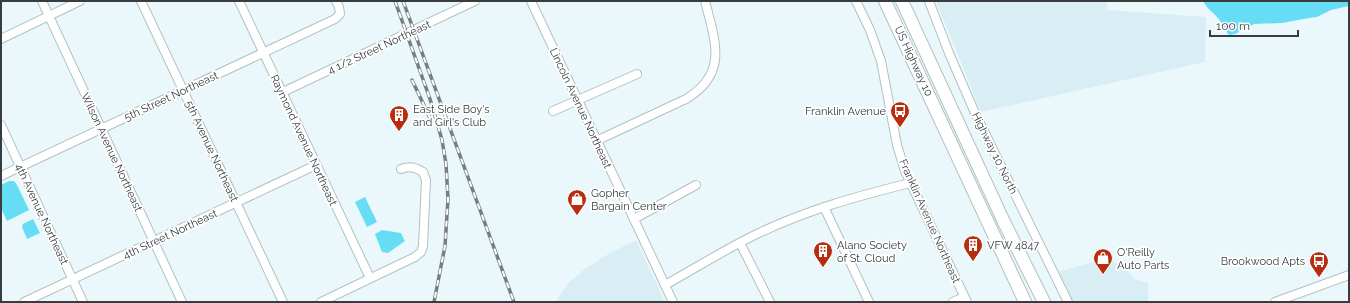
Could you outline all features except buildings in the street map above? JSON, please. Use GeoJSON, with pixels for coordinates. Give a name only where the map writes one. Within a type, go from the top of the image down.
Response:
{"type":"FeatureCollection","features":[{"type":"Feature","properties":{"kind":"highway","name":"US Highway 10"},"geometry":{"type":"LineString","coordinates":[[886,1],[1025,302]]}},
{"type":"Feature","properties":{"kind":"highway"},"geometry":{"type":"LineString","coordinates":[[902,1],[1004,222],[1044,302]]}},
{"type":"Feature","properties":{"kind":"highway"},"geometry":{"type":"LineString","coordinates":[[906,1],[929,58]]}},
{"type":"Feature","properties":{"kind":"street","name":"Wilson Avenue Northeast"},"geometry":{"type":"LineString","coordinates":[[42,1],[182,302]]}},
{"type":"Feature","properties":{"kind":"street"},"geometry":{"type":"LineString","coordinates":[[1,39],[80,1]]}},
{"type":"Feature","properties":{"kind":"street","name":"5th Avenue Northeast"},"geometry":{"type":"LineString","coordinates":[[141,1],[283,302]]}},
{"type":"Feature","properties":{"kind":"street","name":"Raymond Avenue Northeast"},"geometry":{"type":"LineString","coordinates":[[239,1],[370,278]]}},
{"type":"Feature","properties":{"kind":"street","name":"5th Street Northeast"},"geometry":{"type":"LineString","coordinates":[[1,176],[335,19],[340,14],[336,1]]}},
{"type":"Feature","properties":{"kind":"street","name":"4 1/2 Street Northeast"},"geometry":{"type":"LineString","coordinates":[[283,92],[475,1]]}},
{"type":"Feature","properties":{"kind":"street","name":"Lincoln Avenue Northeast"},"geometry":{"type":"LineString","coordinates":[[531,1],[673,302]]}},
{"type":"Feature","properties":{"kind":"street"},"geometry":{"type":"LineString","coordinates":[[596,141],[686,99],[697,93],[706,85],[714,68],[716,50],[705,1]]}},
{"type":"Feature","properties":{"kind":"street","name":"Franklin Avenue Northeast"},"geometry":{"type":"LineString","coordinates":[[856,1],[870,30],[881,61],[899,151],[910,182],[965,299]]}},
{"type":"Feature","properties":{"kind":"street","name":"Highway 10 North"},"geometry":{"type":"LineString","coordinates":[[929,1],[949,53],[975,113],[1068,302]]}},
{"type":"Feature","properties":{"kind":"street"},"geometry":{"type":"LineString","coordinates":[[553,111],[637,74]]}},
{"type":"Feature","properties":{"kind":"street","name":"4th Avenue Northeast"},"geometry":{"type":"LineString","coordinates":[[1,125],[83,302]]}},
{"type":"Feature","properties":{"kind":"street","name":"4th Street Northeast"},"geometry":{"type":"LineString","coordinates":[[24,302],[316,165]]}},
{"type":"Feature","properties":{"kind":"street"},"geometry":{"type":"LineString","coordinates":[[321,302],[415,257],[420,252],[423,246],[426,180],[423,172],[417,168],[410,166],[401,169]]}},
{"type":"Feature","properties":{"kind":"street"},"geometry":{"type":"LineString","coordinates":[[666,286],[740,243],[782,223],[824,207],[910,182]]}},
{"type":"Feature","properties":{"kind":"street"},"geometry":{"type":"LineString","coordinates":[[634,219],[696,184]]}},
{"type":"Feature","properties":{"kind":"street"},"geometry":{"type":"LineString","coordinates":[[824,207],[869,302]]}},
{"type":"Feature","properties":{"kind":"street"},"geometry":{"type":"LineString","coordinates":[[740,243],[770,302]]}},
{"type":"Feature","properties":{"kind":"street"},"geometry":{"type":"LineString","coordinates":[[1275,302],[1349,275]]}},
{"type":"Feature","properties":{"kind":"street"},"geometry":{"type":"LineString","coordinates":[[953,302],[965,299]]}},
{"type":"Feature","properties":{"kind":"shaded area"},"geometry":{"type":"Polygon","coordinates":[[[936,1],[1107,1],[1107,10],[1206,17],[1205,62],[981,112],[936,1]]]}},
{"type":"Feature","properties":{"kind":"shaded area"},"geometry":{"type":"Polygon","coordinates":[[[1203,1],[1349,1],[1349,6],[1331,10],[1317,17],[1282,23],[1254,24],[1235,34],[1229,35],[1218,18],[1203,1]]]}},
{"type":"Feature","properties":{"kind":"shaded area"},"geometry":{"type":"Polygon","coordinates":[[[9,181],[14,181],[17,185],[29,210],[7,221],[1,208],[1,185],[9,181]]]}},
{"type":"Feature","properties":{"kind":"shaded area"},"geometry":{"type":"Polygon","coordinates":[[[365,197],[377,222],[367,227],[355,202],[365,197]]]}},
{"type":"Feature","properties":{"kind":"shaded area"},"geometry":{"type":"Polygon","coordinates":[[[33,219],[40,233],[27,239],[22,227],[23,224],[33,219]]]}},
{"type":"Feature","properties":{"kind":"shaded area"},"geometry":{"type":"Polygon","coordinates":[[[382,230],[401,233],[405,241],[388,253],[382,252],[375,234],[382,230]]]}},
{"type":"Feature","properties":{"kind":"shaded area"},"geometry":{"type":"Polygon","coordinates":[[[636,240],[665,302],[556,302],[568,283],[585,269],[605,256],[636,240]]]}},
{"type":"Feature","properties":{"kind":"shaded area"},"geometry":{"type":"Polygon","coordinates":[[[1105,259],[1125,267],[1134,279],[1148,283],[1148,302],[1072,302],[1057,272],[1105,259]]]}},
{"type":"Feature","properties":{"kind":"railway"},"geometry":{"type":"LineString","coordinates":[[395,1],[430,99],[442,140],[446,164],[448,199],[445,246],[434,302]]}},
{"type":"Feature","properties":{"kind":"railway"},"geometry":{"type":"LineString","coordinates":[[403,1],[514,302]]}},
{"type":"Feature","properties":{"kind":"railway"},"geometry":{"type":"LineString","coordinates":[[412,80],[430,118]]}},
{"type":"Feature","properties":{"kind":"place","name":"Franklin Avenue"},"geometry":{"type":"Point","coordinates":[900,128]}},
{"type":"Feature","properties":{"kind":"place","name":"East Side Boy's and Girl's Club"},"geometry":{"type":"Point","coordinates":[399,132]}},
{"type":"Feature","properties":{"kind":"place","name":"Gopher Bargain Center"},"geometry":{"type":"Point","coordinates":[577,216]}},
{"type":"Feature","properties":{"kind":"place","name":"VFW 4847"},"geometry":{"type":"Point","coordinates":[973,262]}},
{"type":"Feature","properties":{"kind":"place","name":"Alano Society of St. Cloud"},"geometry":{"type":"Point","coordinates":[823,268]}},
{"type":"Feature","properties":{"kind":"place","name":"O'Reilly Auto Parts"},"geometry":{"type":"Point","coordinates":[1103,275]}},
{"type":"Feature","properties":{"kind":"place","name":"Brookwood Apts"},"geometry":{"type":"Point","coordinates":[1319,278]}}]}
